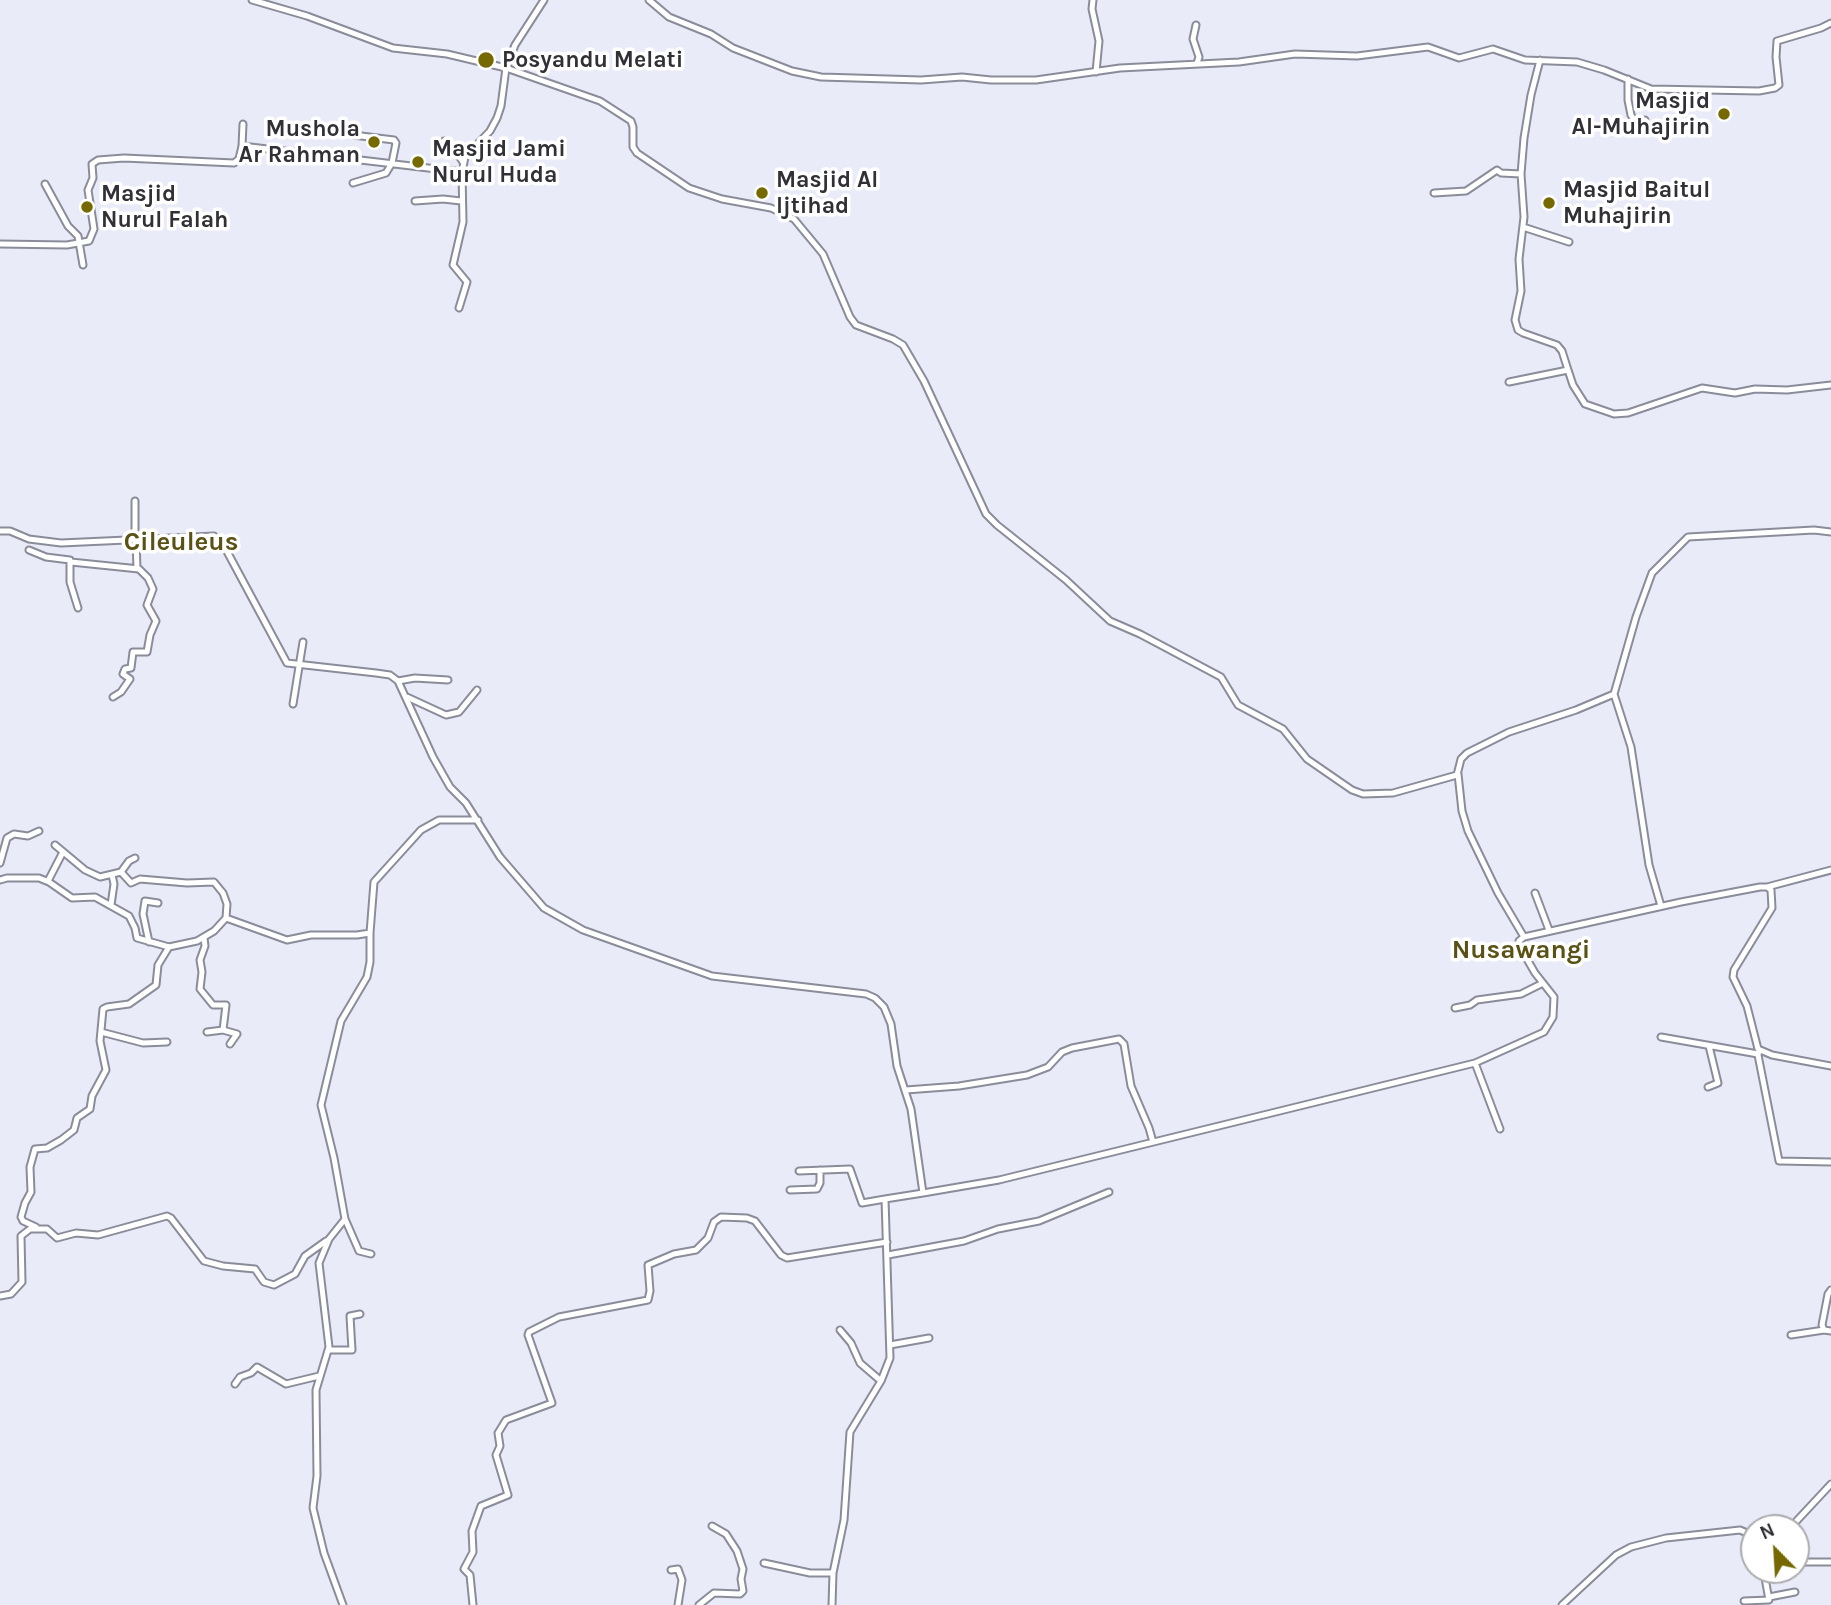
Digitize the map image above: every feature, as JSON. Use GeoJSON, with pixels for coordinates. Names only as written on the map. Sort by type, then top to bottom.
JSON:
{"type":"FeatureCollection","features":[{"type":"Feature","properties":{"kind":"street"},"geometry":{"type":"LineString","coordinates":[[252,0],[346,29],[393,48],[435,52],[506,68],[600,101],[628,118],[634,127],[632,145],[637,153],[689,188],[722,199],[771,208],[794,219],[823,254],[856,325],[902,345],[929,394],[986,513],[1110,621],[1217,674],[1238,705],[1283,729],[1307,759],[1356,792],[1393,793],[1458,774]]}},
{"type":"Feature","properties":{"kind":"street"},"geometry":{"type":"LineString","coordinates":[[459,308],[467,282],[453,265],[463,222],[463,162],[490,131],[497,118],[506,68],[515,45],[544,0]]}},
{"type":"Feature","properties":{"kind":"street"},"geometry":{"type":"LineString","coordinates":[[649,0],[669,17],[711,34],[733,48],[804,74],[899,79],[962,77],[1036,80],[1120,68],[1239,62],[1295,54],[1357,56],[1428,47],[1453,57],[1466,57],[1493,49],[1517,58],[1577,62],[1651,89],[1725,92],[1774,88],[1779,83],[1777,41],[1831,23]]}},
{"type":"Feature","properties":{"kind":"street"},"geometry":{"type":"LineString","coordinates":[[1093,0],[1092,9],[1099,41],[1096,72]]}},
{"type":"Feature","properties":{"kind":"street"},"geometry":{"type":"LineString","coordinates":[[1196,25],[1193,39],[1199,57],[1198,63]]}},
{"type":"Feature","properties":{"kind":"street"},"geometry":{"type":"LineString","coordinates":[[1540,60],[1531,95],[1521,174],[1521,291],[1515,320],[1518,330],[1557,345],[1562,351],[1573,385],[1585,404],[1614,414],[1628,413],[1702,388],[1735,394],[1755,389],[1787,390],[1831,385]]}},
{"type":"Feature","properties":{"kind":"street"},"geometry":{"type":"LineString","coordinates":[[1628,79],[1631,115],[1634,120],[1645,120]]}},
{"type":"Feature","properties":{"kind":"street"},"geometry":{"type":"LineString","coordinates":[[0,244],[89,241],[94,233],[88,190],[93,178],[94,161],[124,158],[234,163],[239,159],[242,146],[243,124]]}},
{"type":"Feature","properties":{"kind":"street"},"geometry":{"type":"LineString","coordinates":[[353,135],[395,140],[392,163],[383,175],[353,183]]}},
{"type":"Feature","properties":{"kind":"street"},"geometry":{"type":"LineString","coordinates":[[444,141],[452,146],[463,162]]}},
{"type":"Feature","properties":{"kind":"street"},"geometry":{"type":"LineString","coordinates":[[242,146],[462,172]]}},
{"type":"Feature","properties":{"kind":"street"},"geometry":{"type":"LineString","coordinates":[[1434,193],[1466,191],[1497,170],[1501,173],[1521,174]]}},
{"type":"Feature","properties":{"kind":"street"},"geometry":{"type":"LineString","coordinates":[[45,184],[68,226],[77,233],[83,265]]}},
{"type":"Feature","properties":{"kind":"street"},"geometry":{"type":"LineString","coordinates":[[415,201],[461,201]]}},
{"type":"Feature","properties":{"kind":"street"},"geometry":{"type":"LineString","coordinates":[[1523,227],[1569,242]]}},
{"type":"Feature","properties":{"kind":"street"},"geometry":{"type":"LineString","coordinates":[[1509,382],[1568,370]]}},
{"type":"Feature","properties":{"kind":"street"},"geometry":{"type":"LineString","coordinates":[[135,501],[137,569]]}},
{"type":"Feature","properties":{"kind":"street"},"geometry":{"type":"LineString","coordinates":[[5,523],[4,531],[29,539],[61,543],[214,536],[220,540],[286,663],[390,675],[398,681],[442,775],[478,820],[500,858],[544,908],[583,930],[712,976],[866,994],[875,998],[884,1007],[891,1024],[897,1066],[906,1090],[923,1193]]}},
{"type":"Feature","properties":{"kind":"street"},"geometry":{"type":"LineString","coordinates":[[1661,906],[1649,864],[1630,745],[1614,694],[1652,573],[1683,540],[1690,537],[1814,530],[1831,532]]}},
{"type":"Feature","properties":{"kind":"street"},"geometry":{"type":"LineString","coordinates":[[29,550],[46,556],[66,558],[71,562],[137,569],[143,572],[151,584],[153,594],[147,605],[155,616],[156,626],[150,635],[147,653],[134,652],[131,668],[125,669],[123,674],[130,679],[121,692],[113,697]]}},
{"type":"Feature","properties":{"kind":"street"},"geometry":{"type":"LineString","coordinates":[[71,562],[70,582],[78,608]]}},
{"type":"Feature","properties":{"kind":"street"},"geometry":{"type":"LineString","coordinates":[[293,704],[303,642]]}},
{"type":"Feature","properties":{"kind":"street"},"geometry":{"type":"LineString","coordinates":[[398,681],[415,678],[448,680]]}},
{"type":"Feature","properties":{"kind":"street"},"geometry":{"type":"LineString","coordinates":[[407,697],[446,715],[458,712],[477,690]]}},
{"type":"Feature","properties":{"kind":"street"},"geometry":{"type":"LineString","coordinates":[[1524,937],[1497,892],[1468,831],[1462,811],[1458,774],[1461,759],[1467,753],[1509,732],[1576,710],[1614,694]]}},
{"type":"Feature","properties":{"kind":"street"},"geometry":{"type":"LineString","coordinates":[[371,1254],[359,1251],[345,1219],[321,1105],[341,1021],[367,977],[374,882],[410,841],[434,821],[478,820]]}},
{"type":"Feature","properties":{"kind":"street"},"geometry":{"type":"LineString","coordinates":[[0,863],[7,838],[14,834],[28,836],[39,831]]}},
{"type":"Feature","properties":{"kind":"street"},"geometry":{"type":"LineString","coordinates":[[55,845],[90,873],[103,877],[121,872],[129,861],[135,858]]}},
{"type":"Feature","properties":{"kind":"street"},"geometry":{"type":"LineString","coordinates":[[48,881],[63,852]]}},
{"type":"Feature","properties":{"kind":"street"},"geometry":{"type":"LineString","coordinates":[[799,1171],[850,1169],[862,1203],[999,1180],[1475,1063],[1544,1031],[1553,1017],[1554,997],[1520,947],[1518,941],[1524,937],[1661,906],[1767,887],[1831,870]]}},
{"type":"Feature","properties":{"kind":"street"},"geometry":{"type":"LineString","coordinates":[[0,880],[40,878],[72,898],[95,897],[133,921],[136,937],[170,947],[204,938],[214,932],[226,918],[227,904],[217,884],[140,878],[131,883],[121,872]]}},
{"type":"Feature","properties":{"kind":"street"},"geometry":{"type":"LineString","coordinates":[[111,905],[114,884],[112,875]]}},
{"type":"Feature","properties":{"kind":"street"},"geometry":{"type":"LineString","coordinates":[[1767,887],[1771,890],[1772,908],[1734,970],[1733,977],[1747,1006],[1759,1052],[1779,1161],[1831,1162]]}},
{"type":"Feature","properties":{"kind":"street"},"geometry":{"type":"LineString","coordinates":[[1535,893],[1549,930]]}},
{"type":"Feature","properties":{"kind":"street"},"geometry":{"type":"LineString","coordinates":[[149,942],[143,914],[145,901],[158,903]]}},
{"type":"Feature","properties":{"kind":"street"},"geometry":{"type":"LineString","coordinates":[[226,918],[287,940],[311,935],[370,933]]}},
{"type":"Feature","properties":{"kind":"street"},"geometry":{"type":"LineString","coordinates":[[204,938],[205,945],[200,960],[200,989],[214,1006],[226,1005],[223,1030]]}},
{"type":"Feature","properties":{"kind":"street"},"geometry":{"type":"LineString","coordinates":[[39,1228],[22,1219],[25,1203],[31,1192],[30,1167],[35,1149],[61,1140],[74,1129],[77,1118],[90,1109],[93,1095],[106,1070],[101,1032],[104,1008],[128,1005],[156,985],[158,965],[170,947]]}},
{"type":"Feature","properties":{"kind":"street"},"geometry":{"type":"LineString","coordinates":[[1455,1008],[1470,1005],[1477,1000],[1518,995],[1543,983]]}},
{"type":"Feature","properties":{"kind":"street"},"geometry":{"type":"LineString","coordinates":[[207,1032],[223,1030],[237,1033],[230,1044]]}},
{"type":"Feature","properties":{"kind":"street"},"geometry":{"type":"LineString","coordinates":[[101,1032],[143,1043],[167,1042]]}},
{"type":"Feature","properties":{"kind":"street"},"geometry":{"type":"LineString","coordinates":[[1661,1037],[1831,1066]]}},
{"type":"Feature","properties":{"kind":"street"},"geometry":{"type":"LineString","coordinates":[[906,1090],[959,1086],[1027,1074],[1048,1067],[1062,1052],[1119,1039],[1124,1044],[1131,1086],[1153,1142]]}},
{"type":"Feature","properties":{"kind":"street"},"geometry":{"type":"LineString","coordinates":[[1708,1087],[1718,1083],[1709,1046]]}},
{"type":"Feature","properties":{"kind":"street"},"geometry":{"type":"LineString","coordinates":[[1475,1063],[1500,1129]]}},
{"type":"Feature","properties":{"kind":"street"},"geometry":{"type":"LineString","coordinates":[[790,1190],[817,1189],[820,1170]]}},
{"type":"Feature","properties":{"kind":"street"},"geometry":{"type":"LineString","coordinates":[[888,1255],[964,1241],[998,1229],[1038,1221],[1108,1192]]}},
{"type":"Feature","properties":{"kind":"street"},"geometry":{"type":"LineString","coordinates":[[832,1605],[833,1573],[844,1520],[850,1433],[881,1381],[890,1358],[886,1199]]}},
{"type":"Feature","properties":{"kind":"street"},"geometry":{"type":"LineString","coordinates":[[0,1296],[11,1294],[22,1282],[21,1236],[27,1230],[47,1229],[57,1238],[76,1233],[95,1235],[169,1217],[204,1261],[255,1269],[264,1282],[274,1285],[295,1274],[305,1256],[329,1239],[345,1219]]}},
{"type":"Feature","properties":{"kind":"street"},"geometry":{"type":"LineString","coordinates":[[473,1605],[471,1577],[464,1569],[473,1552],[472,1531],[481,1506],[508,1495],[496,1455],[500,1446],[498,1433],[506,1420],[552,1403],[529,1332],[556,1318],[648,1300],[648,1265],[698,1248],[708,1238],[714,1222],[721,1217],[755,1221],[786,1258],[887,1242]]}},
{"type":"Feature","properties":{"kind":"street"},"geometry":{"type":"LineString","coordinates":[[329,1239],[319,1263],[325,1298],[328,1350],[316,1390],[317,1462],[313,1508],[324,1553],[343,1605]]}},
{"type":"Feature","properties":{"kind":"street"},"geometry":{"type":"LineString","coordinates":[[1824,1330],[1822,1325],[1831,1290]]}},
{"type":"Feature","properties":{"kind":"street"},"geometry":{"type":"LineString","coordinates":[[328,1350],[352,1350],[350,1316],[360,1314]]}},
{"type":"Feature","properties":{"kind":"street"},"geometry":{"type":"LineString","coordinates":[[840,1330],[851,1343],[860,1363],[881,1381]]}},
{"type":"Feature","properties":{"kind":"street"},"geometry":{"type":"LineString","coordinates":[[1791,1335],[1831,1331]]}},
{"type":"Feature","properties":{"kind":"street"},"geometry":{"type":"LineString","coordinates":[[891,1345],[929,1338]]}},
{"type":"Feature","properties":{"kind":"street"},"geometry":{"type":"LineString","coordinates":[[235,1384],[240,1377],[251,1373],[257,1367],[286,1384],[320,1376]]}},
{"type":"Feature","properties":{"kind":"street"},"geometry":{"type":"LineString","coordinates":[[1803,1514],[1831,1484]]}},
{"type":"Feature","properties":{"kind":"street"},"geometry":{"type":"LineString","coordinates":[[699,1605],[714,1593],[740,1594],[743,1591],[743,1569],[737,1551],[726,1534],[712,1526]]}},
{"type":"Feature","properties":{"kind":"street"},"geometry":{"type":"LineString","coordinates":[[1562,1605],[1616,1555],[1631,1547],[1667,1538],[1740,1530]]}},
{"type":"Feature","properties":{"kind":"street"},"geometry":{"type":"LineString","coordinates":[[1810,1562],[1831,1562]]}},
{"type":"Feature","properties":{"kind":"street"},"geometry":{"type":"LineString","coordinates":[[764,1563],[810,1573],[833,1573]]}},
{"type":"Feature","properties":{"kind":"street"},"geometry":{"type":"LineString","coordinates":[[671,1570],[678,1569],[682,1581],[678,1605]]}},
{"type":"Feature","properties":{"kind":"street"},"geometry":{"type":"LineString","coordinates":[[1744,1601],[1766,1602],[1769,1597],[1766,1584]]}},
{"type":"Feature","properties":{"kind":"street"},"geometry":{"type":"LineString","coordinates":[[1769,1597],[1795,1592]]}},
{"type":"Feature","properties":{"kind":"place","name":"Posyandu Melati"},"geometry":{"type":"Point","coordinates":[486,60]}},
{"type":"Feature","properties":{"kind":"place","name":"Masjid Al-Muhajirin"},"geometry":{"type":"Point","coordinates":[1724,114]}},
{"type":"Feature","properties":{"kind":"place","name":"Mushola Ar Rahman"},"geometry":{"type":"Point","coordinates":[374,142]}},
{"type":"Feature","properties":{"kind":"place","name":"Masjid Jami Nurul Huda"},"geometry":{"type":"Point","coordinates":[418,162]}},
{"type":"Feature","properties":{"kind":"place","name":"Masjid Al Ijtihad"},"geometry":{"type":"Point","coordinates":[762,193]}},
{"type":"Feature","properties":{"kind":"place","name":"Masjid Baitul Muhajirin"},"geometry":{"type":"Point","coordinates":[1549,203]}},
{"type":"Feature","properties":{"kind":"place","name":"Masjid Nurul Falah"},"geometry":{"type":"Point","coordinates":[87,207]}},
{"type":"Feature","properties":{"kind":"district","name":"Cileuleus"},"geometry":{"type":"Point","coordinates":[181,543]}},
{"type":"Feature","properties":{"kind":"district","name":"Nusawangi"},"geometry":{"type":"Point","coordinates":[1521,951]}}]}
